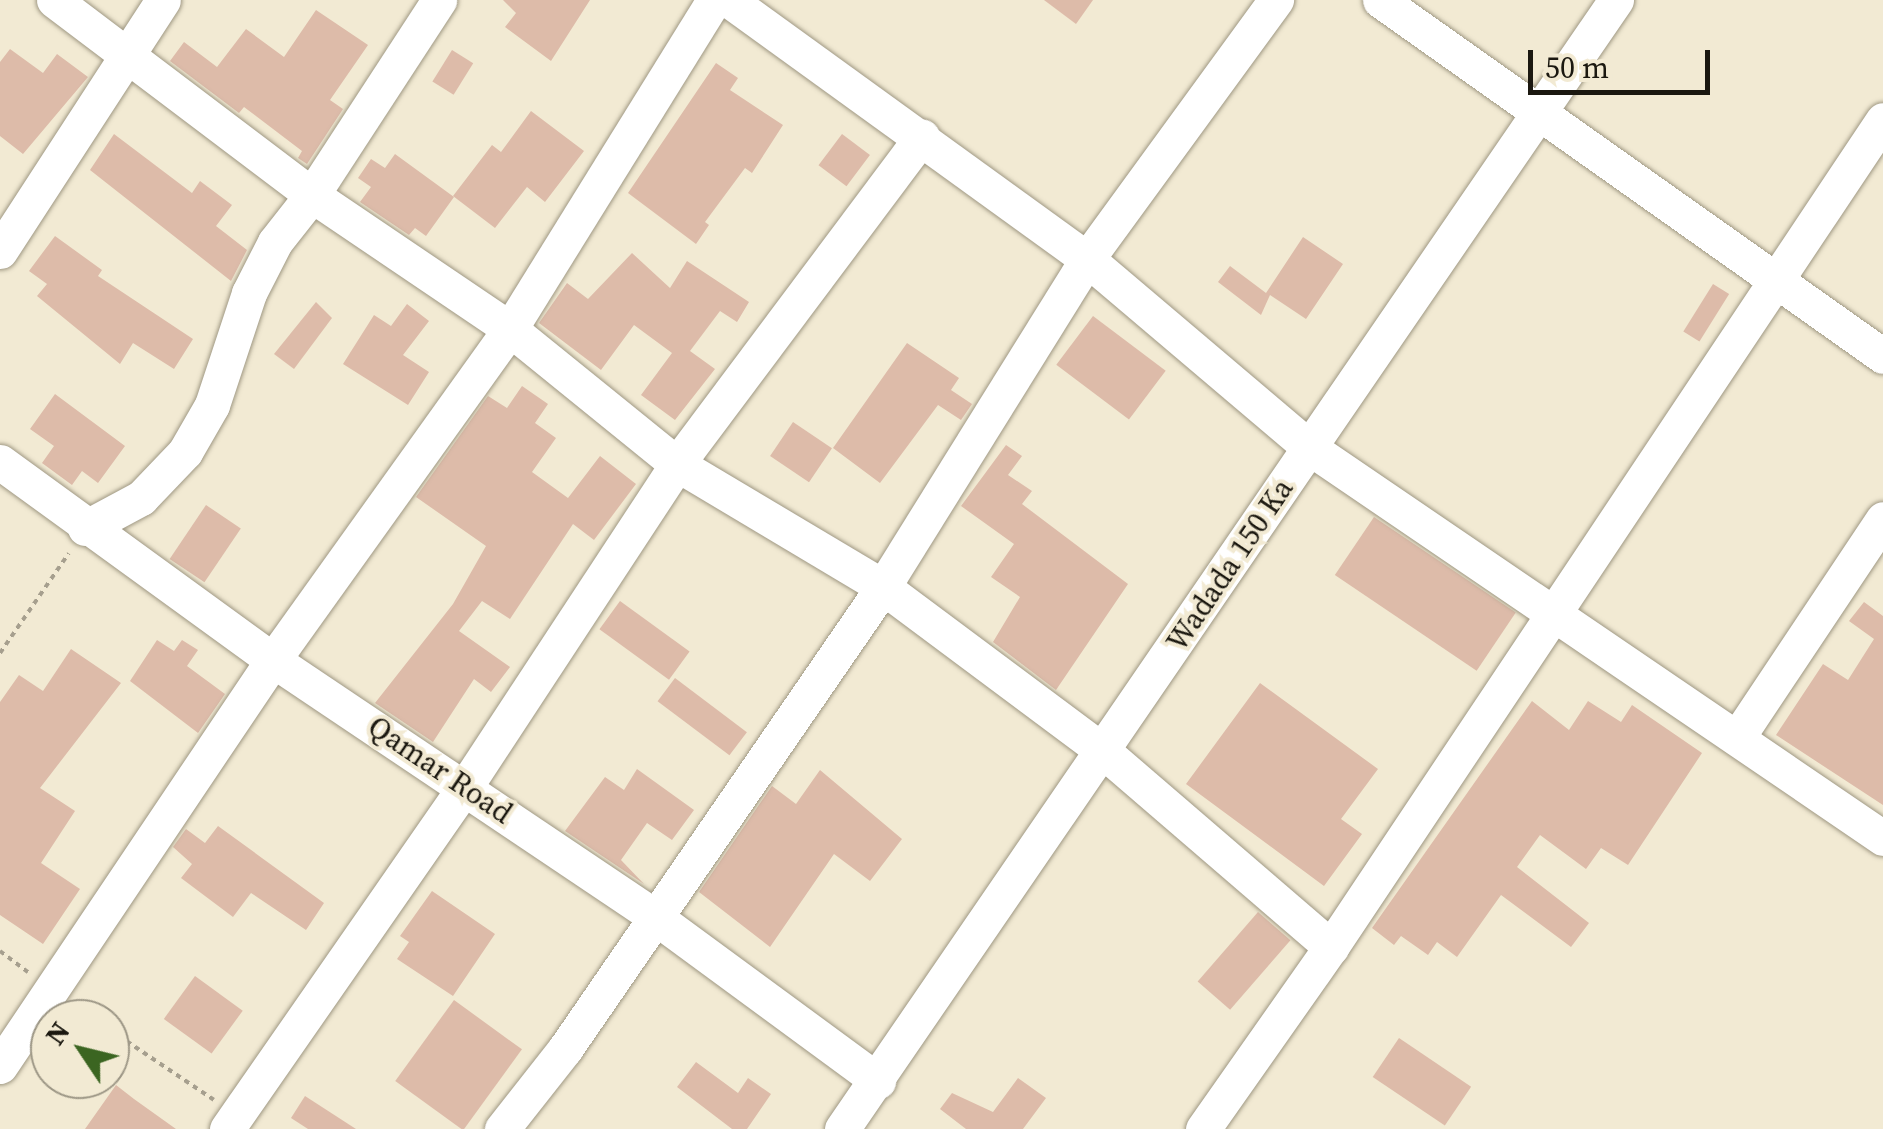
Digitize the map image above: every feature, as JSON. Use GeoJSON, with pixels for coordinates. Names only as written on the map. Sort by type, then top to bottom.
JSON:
{"type":"FeatureCollection","features":[{"type":"Feature","properties":{"kind":"street"},"geometry":{"type":"LineString","coordinates":[[54,0],[312,196],[510,329],[677,464],[883,587],[1103,751],[1331,948]]}},
{"type":"Feature","properties":{"kind":"street"},"geometry":{"type":"LineString","coordinates":[[0,251],[163,0]]}},
{"type":"Feature","properties":{"kind":"street"},"geometry":{"type":"LineString","coordinates":[[85,528],[142,498],[186,452],[212,405],[248,294],[274,242],[312,196],[438,0]]}},
{"type":"Feature","properties":{"kind":"street"},"geometry":{"type":"LineString","coordinates":[[0,1066],[273,660],[510,329],[719,0],[922,136],[1086,259],[1310,448],[1555,609],[1883,838]]}},
{"type":"Feature","properties":{"kind":"street"},"geometry":{"type":"LineString","coordinates":[[502,1129],[655,917],[883,587],[1086,259],[1276,0]]}},
{"type":"Feature","properties":{"kind":"street"},"geometry":{"type":"LineString","coordinates":[[1380,0],[1883,356]]}},
{"type":"Feature","properties":{"kind":"street","name":"Wadada 150 Ka"},"geometry":{"type":"LineString","coordinates":[[842,1129],[1616,0]]}},
{"type":"Feature","properties":{"kind":"street"},"geometry":{"type":"LineString","coordinates":[[1203,1129],[1331,948],[1772,280],[1883,120]]}},
{"type":"Feature","properties":{"kind":"street"},"geometry":{"type":"LineString","coordinates":[[231,1122],[465,786],[677,464],[922,136]]}},
{"type":"Feature","properties":{"kind":"street","name":"Qamar Road"},"geometry":{"type":"LineString","coordinates":[[0,462],[85,528],[273,660],[655,917],[878,1081]]}},
{"type":"Feature","properties":{"kind":"street"},"geometry":{"type":"LineString","coordinates":[[1737,738],[1883,519]]}},
{"type":"Feature","properties":{"kind":"path"},"geometry":{"type":"LineString","coordinates":[[0,652],[85,528]]}},
{"type":"Feature","properties":{"kind":"path"},"geometry":{"type":"LineString","coordinates":[[130,1045],[231,1122]]}},
{"type":"Feature","properties":{"kind":"building"},"geometry":{"type":"Polygon","coordinates":[[[503,0],[590,0],[551,61],[505,27],[516,13],[503,0]]]}},
{"type":"Feature","properties":{"kind":"building"},"geometry":{"type":"Polygon","coordinates":[[[1044,0],[1093,0],[1076,24],[1044,0]]]}},
{"type":"Feature","properties":{"kind":"building"},"geometry":{"type":"Polygon","coordinates":[[[316,10],[368,45],[330,100],[343,109],[307,164],[298,158],[302,151],[244,107],[239,113],[170,61],[184,42],[217,67],[246,29],[284,57],[316,10]]]}},
{"type":"Feature","properties":{"kind":"building"},"geometry":{"type":"Polygon","coordinates":[[[10,49],[43,73],[57,54],[88,77],[23,154],[0,136],[0,62],[10,49]]]}},
{"type":"Feature","properties":{"kind":"building"},"geometry":{"type":"Polygon","coordinates":[[[452,50],[473,63],[454,95],[432,81],[452,50]]]}},
{"type":"Feature","properties":{"kind":"building"},"geometry":{"type":"Polygon","coordinates":[[[716,63],[738,78],[730,90],[783,125],[752,173],[745,168],[705,222],[709,225],[696,244],[628,193],[716,63]]]}},
{"type":"Feature","properties":{"kind":"building"},"geometry":{"type":"Polygon","coordinates":[[[531,111],[584,151],[545,202],[527,187],[495,228],[453,196],[492,145],[501,152],[531,111]]]}},
{"type":"Feature","properties":{"kind":"building"},"geometry":{"type":"Polygon","coordinates":[[[114,134],[192,193],[200,181],[232,205],[216,226],[247,250],[231,281],[90,170],[114,134]]]}},
{"type":"Feature","properties":{"kind":"building"},"geometry":{"type":"Polygon","coordinates":[[[842,134],[870,155],[846,186],[819,165],[842,134]]]}},
{"type":"Feature","properties":{"kind":"building"},"geometry":{"type":"Polygon","coordinates":[[[395,154],[454,197],[426,236],[415,228],[409,235],[360,202],[371,187],[358,178],[371,159],[385,168],[395,154]]]}},
{"type":"Feature","properties":{"kind":"building"},"geometry":{"type":"Polygon","coordinates":[[[55,236],[102,270],[98,276],[193,339],[174,369],[133,343],[120,364],[37,296],[47,284],[29,271],[55,236]]]}},
{"type":"Feature","properties":{"kind":"building"},"geometry":{"type":"Polygon","coordinates":[[[1303,237],[1343,264],[1306,319],[1270,295],[1261,315],[1218,282],[1230,266],[1266,293],[1303,237]]]}},
{"type":"Feature","properties":{"kind":"building"},"geometry":{"type":"Polygon","coordinates":[[[632,253],[670,288],[687,261],[749,302],[737,322],[720,311],[690,351],[715,369],[675,420],[641,395],[672,353],[634,325],[601,370],[539,323],[567,283],[588,299],[632,253]]]}},
{"type":"Feature","properties":{"kind":"building"},"geometry":{"type":"Polygon","coordinates":[[[1713,284],[1729,294],[1699,342],[1683,331],[1713,284]]]}},
{"type":"Feature","properties":{"kind":"building"},"geometry":{"type":"Polygon","coordinates":[[[316,302],[332,318],[294,369],[274,354],[316,302]]]}},
{"type":"Feature","properties":{"kind":"building"},"geometry":{"type":"Polygon","coordinates":[[[407,304],[429,321],[403,355],[429,372],[408,405],[343,364],[374,315],[391,326],[407,304]]]}},
{"type":"Feature","properties":{"kind":"building"},"geometry":{"type":"Polygon","coordinates":[[[1093,316],[1166,371],[1129,419],[1056,365],[1093,316]]]}},
{"type":"Feature","properties":{"kind":"building"},"geometry":{"type":"Polygon","coordinates":[[[907,343],[959,378],[951,390],[972,404],[961,420],[938,405],[880,483],[833,448],[907,343]]]}},
{"type":"Feature","properties":{"kind":"building"},"geometry":{"type":"Polygon","coordinates":[[[522,386],[548,404],[535,423],[556,438],[532,472],[568,498],[600,456],[636,484],[594,540],[573,524],[510,619],[482,601],[459,631],[510,667],[491,692],[474,679],[433,742],[375,703],[453,604],[486,546],[416,497],[488,396],[507,408],[522,386]]]}},
{"type":"Feature","properties":{"kind":"building"},"geometry":{"type":"Polygon","coordinates":[[[55,394],[125,446],[98,483],[82,471],[72,485],[42,463],[54,446],[30,429],[55,394]]]}},
{"type":"Feature","properties":{"kind":"building"},"geometry":{"type":"Polygon","coordinates":[[[793,422],[832,448],[809,482],[770,456],[793,422]]]}},
{"type":"Feature","properties":{"kind":"building"},"geometry":{"type":"Polygon","coordinates":[[[1006,445],[1022,456],[1008,475],[1032,491],[1022,504],[1128,584],[1056,690],[993,642],[1020,597],[991,577],[1014,544],[961,506],[1006,445]]]}},
{"type":"Feature","properties":{"kind":"building"},"geometry":{"type":"Polygon","coordinates":[[[206,505],[241,528],[204,582],[170,559],[206,505]]]}},
{"type":"Feature","properties":{"kind":"building"},"geometry":{"type":"Polygon","coordinates":[[[1374,517],[1516,613],[1477,671],[1335,575],[1374,517]]]}},
{"type":"Feature","properties":{"kind":"building"},"geometry":{"type":"Polygon","coordinates":[[[620,601],[690,652],[669,680],[599,629],[620,601]]]}},
{"type":"Feature","properties":{"kind":"building"},"geometry":{"type":"Polygon","coordinates":[[[1864,602],[1883,616],[1883,805],[1776,735],[1823,664],[1848,680],[1874,639],[1849,621],[1864,602]]]}},
{"type":"Feature","properties":{"kind":"building"},"geometry":{"type":"Polygon","coordinates":[[[157,640],[174,651],[182,640],[198,650],[187,666],[225,694],[198,733],[130,681],[157,640]]]}},
{"type":"Feature","properties":{"kind":"building"},"geometry":{"type":"Polygon","coordinates":[[[71,649],[121,683],[40,788],[75,811],[41,863],[80,889],[43,944],[0,915],[0,702],[19,675],[43,691],[71,649]]]}},
{"type":"Feature","properties":{"kind":"building"},"geometry":{"type":"Polygon","coordinates":[[[675,678],[747,732],[729,755],[658,701],[675,678]]]}},
{"type":"Feature","properties":{"kind":"building"},"geometry":{"type":"Polygon","coordinates":[[[1260,683],[1378,769],[1341,819],[1362,834],[1324,886],[1186,784],[1260,683]]]}},
{"type":"Feature","properties":{"kind":"building"},"geometry":{"type":"Polygon","coordinates":[[[1532,701],[1569,730],[1588,701],[1621,722],[1632,705],[1702,753],[1628,865],[1601,848],[1586,869],[1540,835],[1517,867],[1589,923],[1571,947],[1501,895],[1457,957],[1437,942],[1428,955],[1401,936],[1394,945],[1372,928],[1532,701]]]}},
{"type":"Feature","properties":{"kind":"building"},"geometry":{"type":"Polygon","coordinates":[[[637,769],[694,810],[672,840],[647,823],[621,860],[644,884],[565,831],[605,777],[624,790],[637,769]]]}},
{"type":"Feature","properties":{"kind":"building"},"geometry":{"type":"Polygon","coordinates":[[[820,770],[902,839],[870,881],[834,854],[770,947],[699,892],[772,786],[796,804],[820,770]]]}},
{"type":"Feature","properties":{"kind":"building"},"geometry":{"type":"Polygon","coordinates":[[[218,826],[324,903],[306,930],[251,893],[233,917],[181,878],[192,864],[173,847],[186,829],[205,843],[218,826]]]}},
{"type":"Feature","properties":{"kind":"building"},"geometry":{"type":"Polygon","coordinates":[[[432,891],[495,934],[453,996],[397,959],[409,942],[400,936],[432,891]]]}},
{"type":"Feature","properties":{"kind":"building"},"geometry":{"type":"Polygon","coordinates":[[[1258,912],[1290,940],[1230,1010],[1198,981],[1258,912]]]}},
{"type":"Feature","properties":{"kind":"building"},"geometry":{"type":"Polygon","coordinates":[[[195,976],[243,1011],[212,1054],[164,1019],[195,976]]]}},
{"type":"Feature","properties":{"kind":"building"},"geometry":{"type":"Polygon","coordinates":[[[454,1000],[522,1049],[464,1129],[395,1081],[454,1000]]]}},
{"type":"Feature","properties":{"kind":"building"},"geometry":{"type":"Polygon","coordinates":[[[1399,1038],[1471,1087],[1445,1126],[1373,1077],[1399,1038]]]}},
{"type":"Feature","properties":{"kind":"building"},"geometry":{"type":"Polygon","coordinates":[[[696,1062],[738,1093],[748,1078],[771,1094],[747,1129],[732,1129],[677,1087],[696,1062]]]}},
{"type":"Feature","properties":{"kind":"building"},"geometry":{"type":"Polygon","coordinates":[[[1018,1078],[1046,1098],[1023,1129],[966,1129],[940,1109],[952,1093],[993,1112],[1018,1078]]]}},
{"type":"Feature","properties":{"kind":"building"},"geometry":{"type":"Polygon","coordinates":[[[130,1096],[176,1129],[85,1129],[106,1099],[130,1099],[130,1096]]]}},
{"type":"Feature","properties":{"kind":"building"},"geometry":{"type":"Polygon","coordinates":[[[305,1096],[356,1129],[308,1129],[291,1118],[305,1096]]]}}]}
